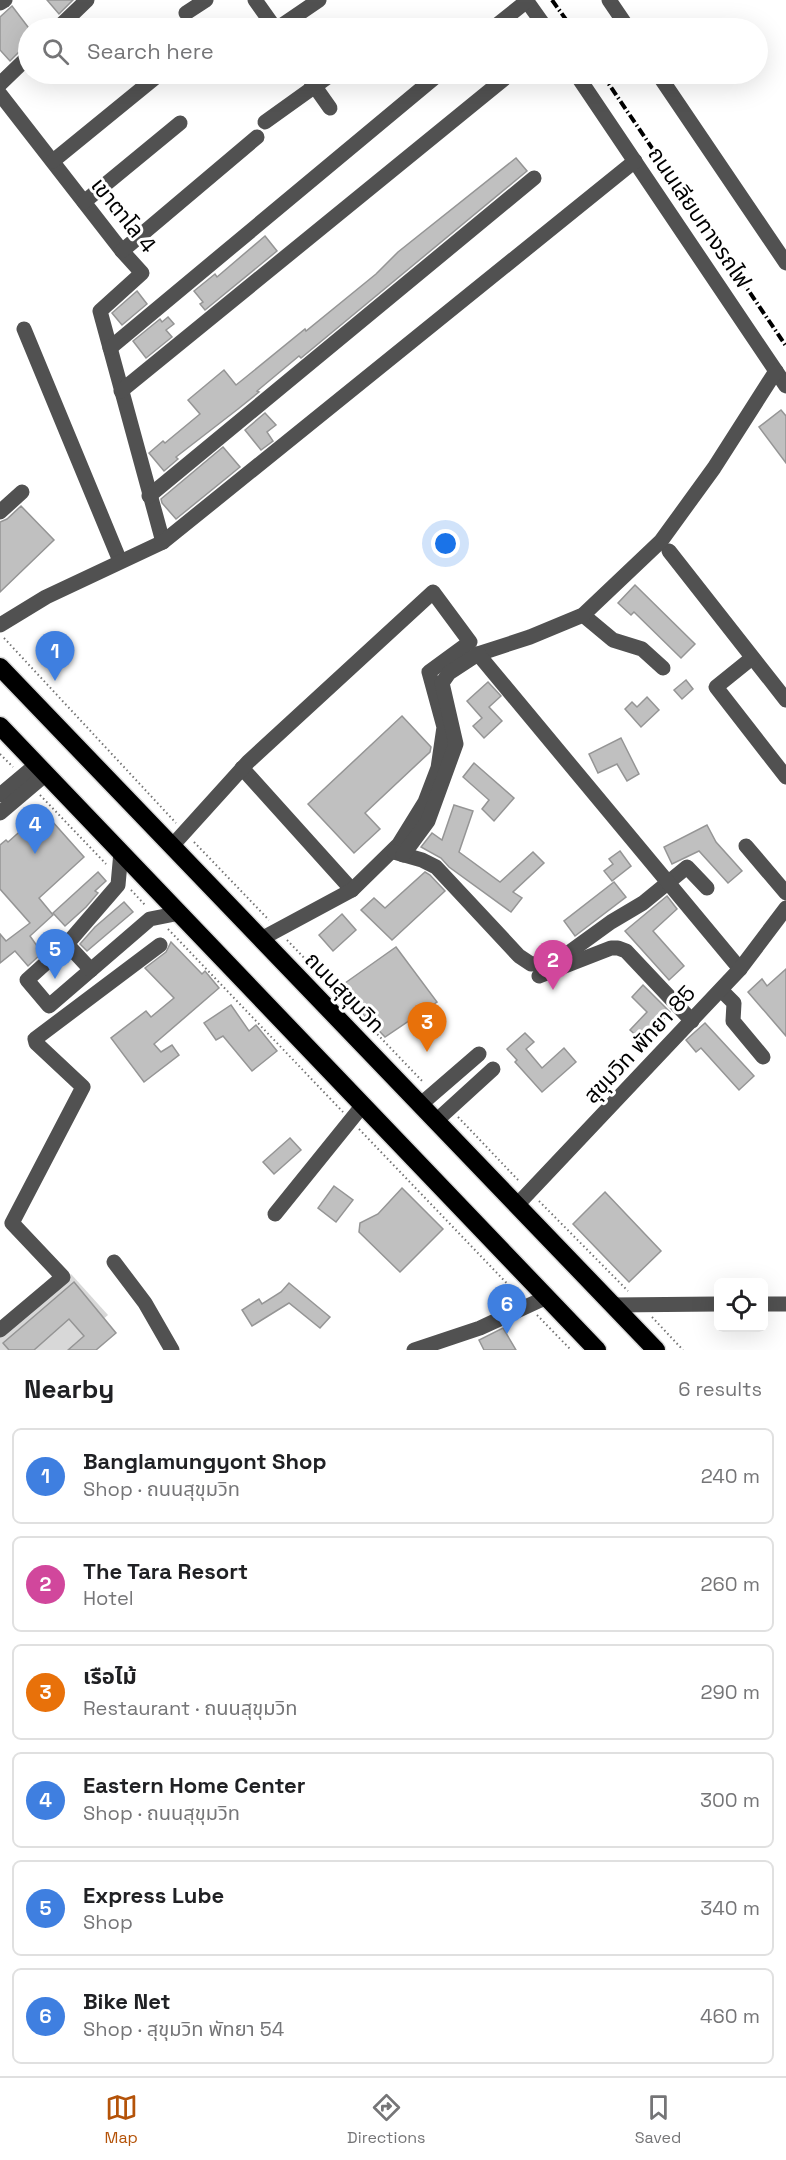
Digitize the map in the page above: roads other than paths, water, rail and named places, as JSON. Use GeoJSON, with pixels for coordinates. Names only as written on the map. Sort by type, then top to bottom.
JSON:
{"type":"FeatureCollection","features":[{"type":"Feature","properties":{"kind":"highway","name":"ถนนสุขุมวิท"},"geometry":{"type":"LineString","coordinates":[[0,667],[261,939],[427,1099],[524,1199],[613,1305],[656,1350]]}},
{"type":"Feature","properties":{"kind":"highway"},"geometry":{"type":"LineString","coordinates":[[0,726],[547,1297],[592,1348]]}},
{"type":"Feature","properties":{"kind":"street"},"geometry":{"type":"LineString","coordinates":[[0,3],[5,0]]}},
{"type":"Feature","properties":{"kind":"street"},"geometry":{"type":"LineString","coordinates":[[68,18],[87,0]]}},
{"type":"Feature","properties":{"kind":"street"},"geometry":{"type":"LineString","coordinates":[[186,14],[206,0]]}},
{"type":"Feature","properties":{"kind":"street"},"geometry":{"type":"LineString","coordinates":[[255,0],[268,18]]}},
{"type":"Feature","properties":{"kind":"street"},"geometry":{"type":"LineString","coordinates":[[291,18],[319,0]]}},
{"type":"Feature","properties":{"kind":"street"},"geometry":{"type":"LineString","coordinates":[[505,18],[527,0],[539,18]]}},
{"type":"Feature","properties":{"kind":"street"},"geometry":{"type":"LineString","coordinates":[[609,0],[621,18]]}},
{"type":"Feature","properties":{"kind":"street"},"geometry":{"type":"LineString","coordinates":[[0,84],[18,67]]}},
{"type":"Feature","properties":{"kind":"street"},"geometry":{"type":"LineString","coordinates":[[53,161],[147,84]]}},
{"type":"Feature","properties":{"kind":"street"},"geometry":{"type":"LineString","coordinates":[[265,122],[306,84]]}},
{"type":"Feature","properties":{"kind":"street"},"geometry":{"type":"LineString","coordinates":[[313,84],[330,108]]}},
{"type":"Feature","properties":{"kind":"street"},"geometry":{"type":"LineString","coordinates":[[110,348],[427,84]]}},
{"type":"Feature","properties":{"kind":"street"},"geometry":{"type":"LineString","coordinates":[[121,391],[498,84]]}},
{"type":"Feature","properties":{"kind":"street","name":"ถนนเลียบทางรถไฟ"},"geometry":{"type":"LineString","coordinates":[[583,84],[786,386]]}},
{"type":"Feature","properties":{"kind":"street","name":"ถนนเลียบทางรถไฟ"},"geometry":{"type":"LineString","coordinates":[[665,84],[786,263]]}},
{"type":"Feature","properties":{"kind":"street","name":"เขาตาโล 4"},"geometry":{"type":"LineString","coordinates":[[0,94],[142,273],[100,311],[163,542]]}},
{"type":"Feature","properties":{"kind":"street"},"geometry":{"type":"LineString","coordinates":[[84,202],[180,123]]}},
{"type":"Feature","properties":{"kind":"street"},"geometry":{"type":"LineString","coordinates":[[123,251],[257,137]]}},
{"type":"Feature","properties":{"kind":"street"},"geometry":{"type":"LineString","coordinates":[[0,625],[46,597],[163,542],[635,161]]}},
{"type":"Feature","properties":{"kind":"street"},"geometry":{"type":"LineString","coordinates":[[150,496],[534,178]]}},
{"type":"Feature","properties":{"kind":"street"},"geometry":{"type":"LineString","coordinates":[[24,330],[120,561]]}},
{"type":"Feature","properties":{"kind":"street"},"geometry":{"type":"LineString","coordinates":[[261,939],[352,891],[397,853],[428,821],[456,744],[442,682],[449,673],[478,654],[530,637],[583,615],[661,541],[714,468],[776,371]]}},
{"type":"Feature","properties":{"kind":"street"},"geometry":{"type":"LineString","coordinates":[[0,512],[22,492]]}},
{"type":"Feature","properties":{"kind":"street"},"geometry":{"type":"LineString","coordinates":[[669,551],[786,700]]}},
{"type":"Feature","properties":{"kind":"street"},"geometry":{"type":"LineString","coordinates":[[172,846],[242,768],[433,592],[470,642],[429,672],[444,727],[438,768],[425,802],[399,844],[397,853]]}},
{"type":"Feature","properties":{"kind":"street"},"geometry":{"type":"LineString","coordinates":[[583,615],[613,640],[642,649],[663,668]]}},
{"type":"Feature","properties":{"kind":"street"},"geometry":{"type":"LineString","coordinates":[[478,654],[740,969]]}},
{"type":"Feature","properties":{"kind":"street"},"geometry":{"type":"LineString","coordinates":[[752,658],[716,687],[786,777]]}},
{"type":"Feature","properties":{"kind":"street"},"geometry":{"type":"LineString","coordinates":[[242,768],[352,891]]}},
{"type":"Feature","properties":{"kind":"street"},"geometry":{"type":"LineString","coordinates":[[0,813],[41,769]]}},
{"type":"Feature","properties":{"kind":"street"},"geometry":{"type":"LineString","coordinates":[[0,795],[27,782]]}},
{"type":"Feature","properties":{"kind":"street"},"geometry":{"type":"LineString","coordinates":[[746,846],[786,893]]}},
{"type":"Feature","properties":{"kind":"street"},"geometry":{"type":"LineString","coordinates":[[121,852],[118,885],[67,944],[27,980],[49,1006],[150,919],[180,913]]}},
{"type":"Feature","properties":{"kind":"street"},"geometry":{"type":"LineString","coordinates":[[397,853],[423,860],[436,867],[519,956],[531,964],[560,959],[611,922],[643,903],[687,867],[707,888]]}},
{"type":"Feature","properties":{"kind":"street","name":"สุขุมวิท พัทยา 85"},"geometry":{"type":"LineString","coordinates":[[524,1199],[740,969],[786,908]]}},
{"type":"Feature","properties":{"kind":"street"},"geometry":{"type":"LineString","coordinates":[[67,944],[91,970]]}},
{"type":"Feature","properties":{"kind":"street"},"geometry":{"type":"LineString","coordinates":[[0,1330],[63,1276],[6,1224],[83,1087],[36,1043],[35,1039],[160,945]]}},
{"type":"Feature","properties":{"kind":"street"},"geometry":{"type":"LineString","coordinates":[[539,976],[611,948],[618,948],[626,951],[692,1022]]}},
{"type":"Feature","properties":{"kind":"street"},"geometry":{"type":"LineString","coordinates":[[721,990],[734,1003],[733,1021],[763,1057]]}},
{"type":"Feature","properties":{"kind":"street"},"geometry":{"type":"LineString","coordinates":[[427,1099],[479,1054]]}},
{"type":"Feature","properties":{"kind":"street"},"geometry":{"type":"LineString","coordinates":[[443,1115],[493,1069]]}},
{"type":"Feature","properties":{"kind":"street"},"geometry":{"type":"LineString","coordinates":[[275,1215],[363,1105]]}},
{"type":"Feature","properties":{"kind":"street"},"geometry":{"type":"LineString","coordinates":[[114,1262],[145,1303],[172,1350]]}},
{"type":"Feature","properties":{"kind":"street"},"geometry":{"type":"LineString","coordinates":[[414,1350],[480,1328],[547,1297]]}},
{"type":"Feature","properties":{"kind":"street"},"geometry":{"type":"LineString","coordinates":[[613,1305],[714,1304]]}},
{"type":"Feature","properties":{"kind":"street"},"geometry":{"type":"LineString","coordinates":[[768,1304],[786,1304]]}},
{"type":"Feature","properties":{"kind":"railway"},"geometry":{"type":"LineString","coordinates":[[552,0],[565,18]]}},
{"type":"Feature","properties":{"kind":"railway"},"geometry":{"type":"LineString","coordinates":[[609,84],[786,346]]}},
{"type":"Feature","properties":{"kind":"place","name":"Banglamungyont Shop"},"geometry":{"type":"Point","coordinates":[55,681]}},
{"type":"Feature","properties":{"kind":"place","name":"Eastern Home Center"},"geometry":{"type":"Point","coordinates":[35,854]}},
{"type":"Feature","properties":{"kind":"place","name":"Express Lube"},"geometry":{"type":"Point","coordinates":[55,979]}},
{"type":"Feature","properties":{"kind":"place","name":"The Tara Resort"},"geometry":{"type":"Point","coordinates":[553,990]}},
{"type":"Feature","properties":{"kind":"place","name":"เรือไม้"},"geometry":{"type":"Point","coordinates":[427,1052]}},
{"type":"Feature","properties":{"kind":"place","name":"Bike Net"},"geometry":{"type":"Point","coordinates":[507,1334]}}]}
